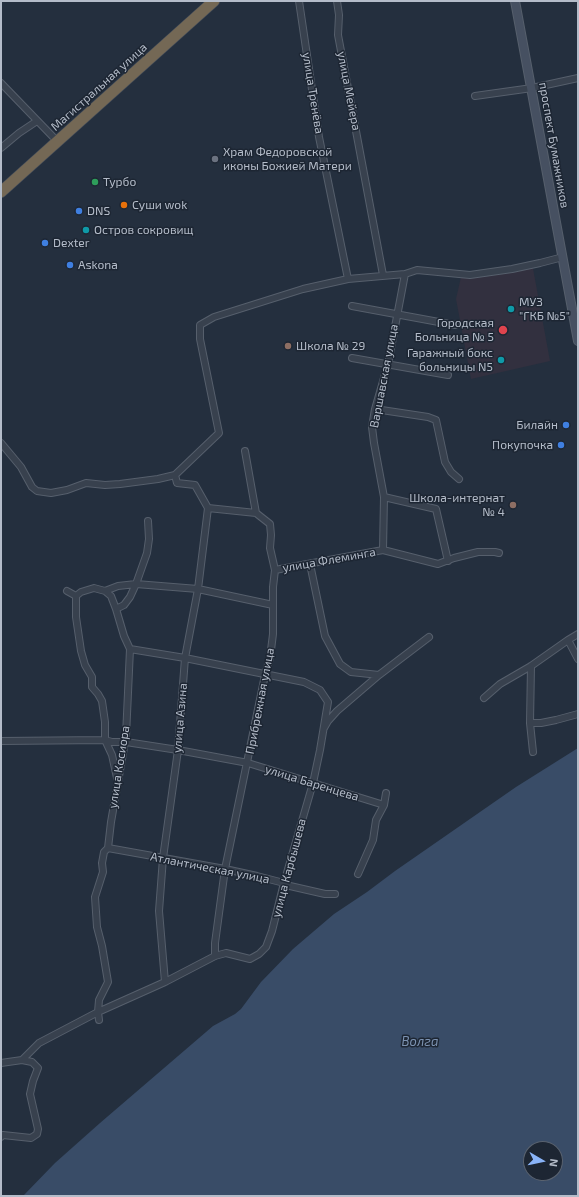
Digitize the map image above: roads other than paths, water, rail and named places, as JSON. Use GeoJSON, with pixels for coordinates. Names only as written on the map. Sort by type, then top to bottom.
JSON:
{"type":"FeatureCollection","features":[{"type":"Feature","properties":{"kind":"highway","name":"Магистральная улица"},"geometry":{"type":"LineString","coordinates":[[1,192],[214,1]]}},
{"type":"Feature","properties":{"kind":"street","name":"улица Тренёва"},"geometry":{"type":"LineString","coordinates":[[299,1],[320,137],[348,280]]}},
{"type":"Feature","properties":{"kind":"street","name":"улица Мейера"},"geometry":{"type":"LineString","coordinates":[[337,1],[340,16],[338,35],[383,275]]}},
{"type":"Feature","properties":{"kind":"street","name":"проспект Бумажников"},"geometry":{"type":"LineString","coordinates":[[515,1],[578,341]]}},
{"type":"Feature","properties":{"kind":"street"},"geometry":{"type":"LineString","coordinates":[[475,96],[532,88],[578,78]]}},
{"type":"Feature","properties":{"kind":"street"},"geometry":{"type":"LineString","coordinates":[[1,83],[57,141]]}},
{"type":"Feature","properties":{"kind":"street"},"geometry":{"type":"LineString","coordinates":[[1,148],[19,133],[37,121]]}},
{"type":"Feature","properties":{"kind":"street"},"geometry":{"type":"LineString","coordinates":[[1,443],[21,467],[32,488],[37,491],[51,493],[67,490],[86,482],[106,485],[120,484],[158,479],[175,475],[213,437],[219,434],[200,339],[200,325],[214,317],[303,289],[348,280],[383,275],[405,274],[417,270],[470,275],[519,268],[563,257]]}},
{"type":"Feature","properties":{"kind":"street","name":"Варшавская улица"},"geometry":{"type":"LineString","coordinates":[[383,550],[384,497],[372,428],[375,409],[388,364],[396,314],[405,274]]}},
{"type":"Feature","properties":{"kind":"street"},"geometry":{"type":"LineString","coordinates":[[352,306],[455,325]]}},
{"type":"Feature","properties":{"kind":"street"},"geometry":{"type":"LineString","coordinates":[[352,358],[448,375]]}},
{"type":"Feature","properties":{"kind":"street"},"geometry":{"type":"LineString","coordinates":[[375,409],[428,417],[436,420],[445,462],[451,472],[459,479]]}},
{"type":"Feature","properties":{"kind":"street"},"geometry":{"type":"LineString","coordinates":[[175,475],[177,483],[195,485],[208,508],[256,513],[245,451]]}},
{"type":"Feature","properties":{"kind":"street"},"geometry":{"type":"LineString","coordinates":[[384,497],[436,509],[448,561]]}},
{"type":"Feature","properties":{"kind":"street","name":"улица Азина"},"geometry":{"type":"LineString","coordinates":[[165,982],[159,911],[163,858],[178,750],[185,658],[198,589],[208,508]]}},
{"type":"Feature","properties":{"kind":"street","name":"Прибрежная улица"},"geometry":{"type":"LineString","coordinates":[[215,956],[215,943],[225,869],[265,675],[270,658],[273,634],[273,587],[275,570],[270,548],[270,524],[256,513]]}},
{"type":"Feature","properties":{"kind":"street"},"geometry":{"type":"LineString","coordinates":[[116,609],[124,605],[136,584],[147,553],[149,540],[148,521]]}},
{"type":"Feature","properties":{"kind":"street","name":"улица Флеминга"},"geometry":{"type":"LineString","coordinates":[[275,570],[383,550],[438,564],[478,552],[499,553]]}},
{"type":"Feature","properties":{"kind":"street"},"geometry":{"type":"LineString","coordinates":[[310,564],[325,636],[340,664],[351,672],[379,675]]}},
{"type":"Feature","properties":{"kind":"street"},"geometry":{"type":"LineString","coordinates":[[76,596],[81,592],[94,588],[105,590],[118,586],[136,584],[198,589],[273,605]]}},
{"type":"Feature","properties":{"kind":"street","name":"улица Косиора"},"geometry":{"type":"LineString","coordinates":[[99,1020],[99,1000],[108,982],[97,927],[95,897],[103,872],[102,863],[104,852],[108,848],[111,822],[126,742],[130,649],[124,636],[111,596],[105,590]]}},
{"type":"Feature","properties":{"kind":"street"},"geometry":{"type":"LineString","coordinates":[[67,591],[76,596]]}},
{"type":"Feature","properties":{"kind":"street"},"geometry":{"type":"LineString","coordinates":[[76,596],[76,617],[81,651],[85,665],[92,677],[92,687],[102,701],[105,722],[105,740],[112,755],[118,784]]}},
{"type":"Feature","properties":{"kind":"street"},"geometry":{"type":"LineString","coordinates":[[484,698],[500,684],[531,666],[578,634]]}},
{"type":"Feature","properties":{"kind":"street"},"geometry":{"type":"LineString","coordinates":[[323,731],[328,721],[337,711],[379,675],[429,637]]}},
{"type":"Feature","properties":{"kind":"street"},"geometry":{"type":"LineString","coordinates":[[568,640],[578,659]]}},
{"type":"Feature","properties":{"kind":"street","name":"улица Карбышева"},"geometry":{"type":"LineString","coordinates":[[22,1060],[39,1043],[98,1012],[165,982],[215,956],[226,953],[250,959],[259,954],[266,947],[272,931],[313,782],[328,702],[320,690],[304,682],[185,658],[130,649]]}},
{"type":"Feature","properties":{"kind":"street"},"geometry":{"type":"LineString","coordinates":[[531,666],[530,722],[534,752]]}},
{"type":"Feature","properties":{"kind":"street"},"geometry":{"type":"LineString","coordinates":[[530,722],[541,723],[578,714]]}},
{"type":"Feature","properties":{"kind":"street","name":"улица Баренцева"},"geometry":{"type":"LineString","coordinates":[[1,741],[105,740],[178,750],[248,763],[384,805]]}},
{"type":"Feature","properties":{"kind":"street"},"geometry":{"type":"LineString","coordinates":[[358,874],[373,840],[376,820],[384,805],[386,793]]}},
{"type":"Feature","properties":{"kind":"street","name":"Атлантическая улица"},"geometry":{"type":"LineString","coordinates":[[108,848],[225,869],[284,883],[290,886],[325,894],[334,894]]}},
{"type":"Feature","properties":{"kind":"street"},"geometry":{"type":"LineString","coordinates":[[1,1063],[22,1060],[32,1062],[38,1068],[30,1094],[38,1129],[37,1134],[31,1138],[3,1135],[1,1137]]}},
{"type":"Feature","properties":{"kind":"water","name":"Волга"},"geometry":{"type":"Polygon","coordinates":[[[578,748],[578,1196],[23,1196],[55,1163],[213,1026],[241,1009],[261,982],[293,949],[334,914],[516,787],[578,748]]]}},
{"type":"Feature","properties":{"kind":"place","name":"Храм Федоровской иконы Божией Матери"},"geometry":{"type":"Point","coordinates":[215,159]}},
{"type":"Feature","properties":{"kind":"place","name":"Турбо"},"geometry":{"type":"Point","coordinates":[95,182]}},
{"type":"Feature","properties":{"kind":"place","name":"Суши wok"},"geometry":{"type":"Point","coordinates":[124,205]}},
{"type":"Feature","properties":{"kind":"place","name":"DNS"},"geometry":{"type":"Point","coordinates":[79,211]}},
{"type":"Feature","properties":{"kind":"place","name":"Остров сокровищ"},"geometry":{"type":"Point","coordinates":[86,230]}},
{"type":"Feature","properties":{"kind":"place","name":"Dexter"},"geometry":{"type":"Point","coordinates":[45,243]}},
{"type":"Feature","properties":{"kind":"place","name":"Askona"},"geometry":{"type":"Point","coordinates":[70,265]}},
{"type":"Feature","properties":{"kind":"place","name":"МУЗ \"ГКБ №5\""},"geometry":{"type":"Point","coordinates":[511,309]}},
{"type":"Feature","properties":{"kind":"place","name":"Городская Больница № 5"},"geometry":{"type":"Point","coordinates":[503,330]}},
{"type":"Feature","properties":{"kind":"place","name":"Школа № 29"},"geometry":{"type":"Point","coordinates":[288,346]}},
{"type":"Feature","properties":{"kind":"place","name":"Гаражный бокс больницы N5"},"geometry":{"type":"Point","coordinates":[501,360]}},
{"type":"Feature","properties":{"kind":"place","name":"Билайн"},"geometry":{"type":"Point","coordinates":[566,425]}},
{"type":"Feature","properties":{"kind":"place","name":"Покупочка"},"geometry":{"type":"Point","coordinates":[561,445]}},
{"type":"Feature","properties":{"kind":"place","name":"Школа-интернат № 4"},"geometry":{"type":"Point","coordinates":[513,505]}}]}
